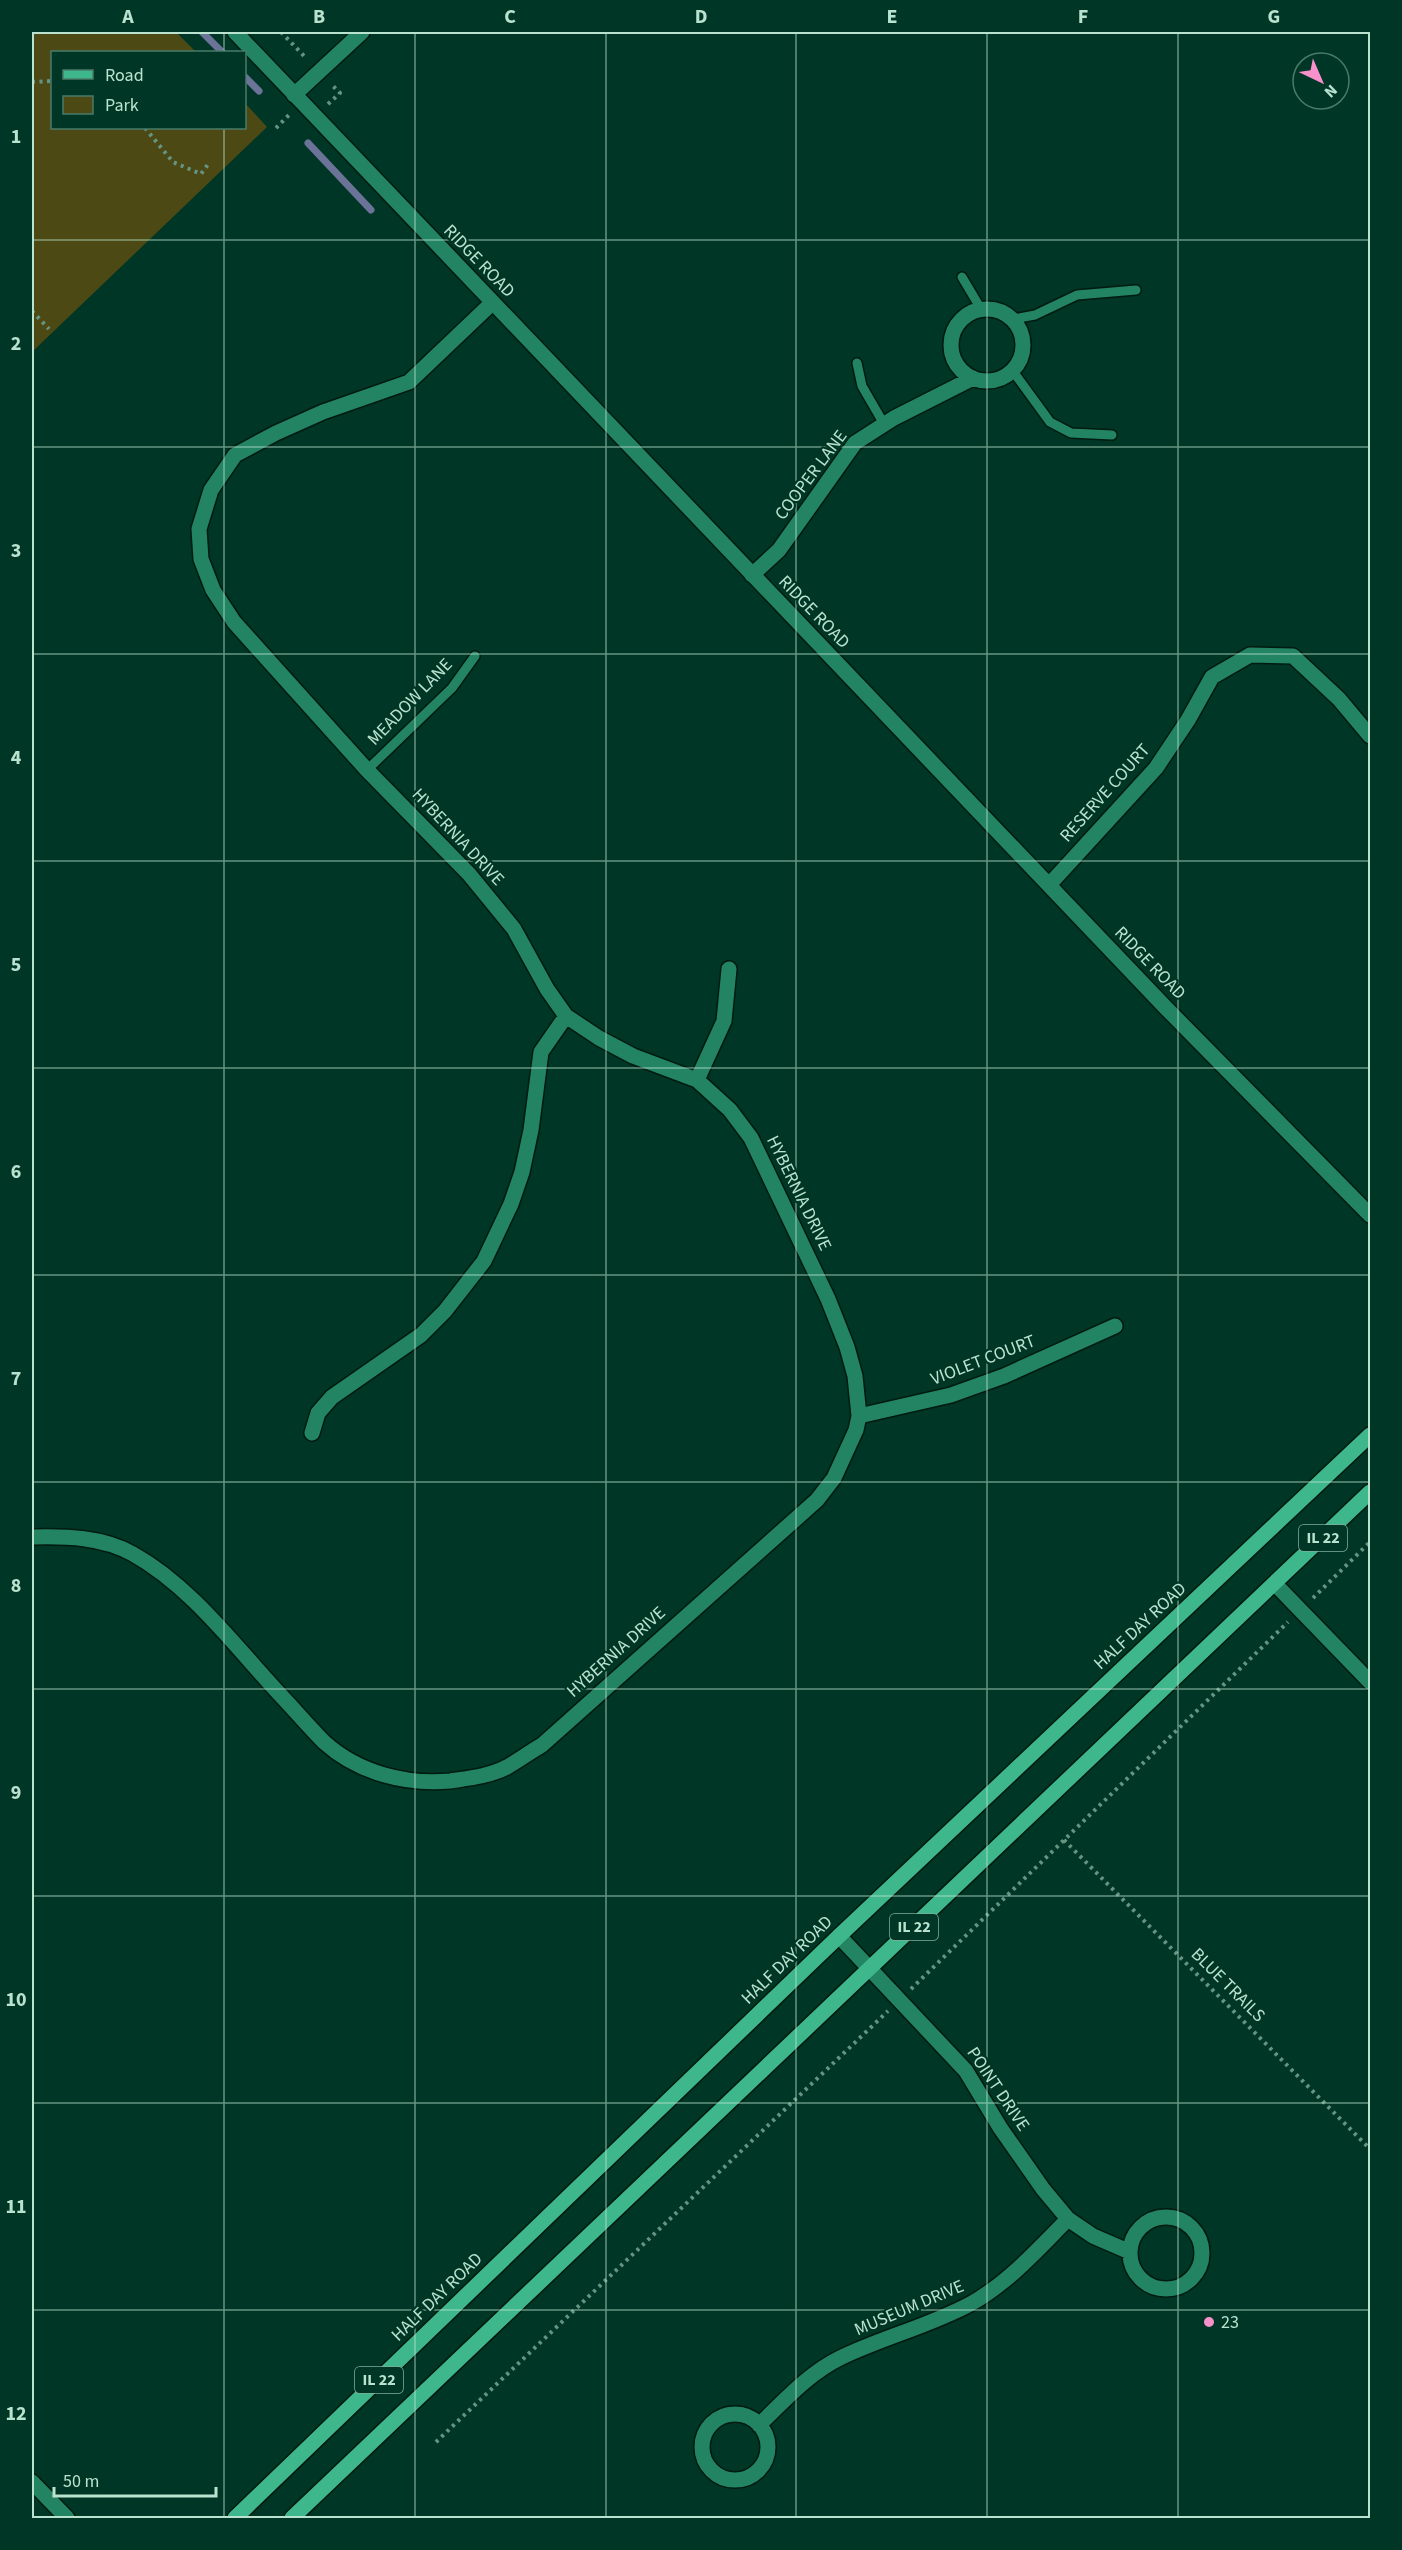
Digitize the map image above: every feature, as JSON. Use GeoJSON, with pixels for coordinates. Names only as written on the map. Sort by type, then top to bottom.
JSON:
{"type":"FeatureCollection","features":[{"type":"Feature","properties":{"kind":"main road","name":"HALF DAY ROAD"},"geometry":{"type":"LineString","coordinates":[[235,2518],[839,1936],[1371,1435]]}},
{"type":"Feature","properties":{"kind":"main road","name":"IL 22"},"geometry":{"type":"LineString","coordinates":[[292,2518],[1371,1492]]}},
{"type":"Feature","properties":{"kind":"street","name":"RIDGE ROAD"},"geometry":{"type":"LineString","coordinates":[[235,32],[1167,1010],[1371,1215]]}},
{"type":"Feature","properties":{"kind":"street"},"geometry":{"type":"LineString","coordinates":[[294,95],[362,32]]}},
{"type":"Feature","properties":{"kind":"street","name":"HYBERNIA DRIVE"},"geometry":{"type":"LineString","coordinates":[[32,1537],[67,1536],[91,1540],[131,1553],[156,1569],[205,1612],[244,1657],[326,1743],[349,1759],[375,1772],[404,1781],[426,1783],[478,1778],[506,1767],[542,1745],[817,1500],[834,1478],[856,1430],[860,1416],[855,1376],[847,1347],[828,1299],[751,1138],[730,1110],[697,1080],[633,1056],[599,1038],[566,1016],[547,989],[514,929],[469,874],[367,770],[234,622],[213,590],[201,559],[199,529],[211,490],[235,456],[276,433],[323,412],[409,382],[492,303]]}},
{"type":"Feature","properties":{"kind":"street"},"geometry":{"type":"LineString","coordinates":[[973,378],[956,362],[952,352],[952,340],[961,320],[981,309],[1004,312],[1013,319],[1023,339],[1019,361],[1012,370]]}},
{"type":"Feature","properties":{"kind":"street","name":"COOPER LANE"},"geometry":{"type":"LineString","coordinates":[[752,575],[779,550],[855,443],[884,424],[973,378],[994,380],[1012,370]]}},
{"type":"Feature","properties":{"kind":"street","name":"RESERVE COURT"},"geometry":{"type":"LineString","coordinates":[[1049,885],[1156,768],[1188,720],[1212,677],[1250,654],[1293,656],[1339,699],[1371,736]]}},
{"type":"Feature","properties":{"kind":"street"},"geometry":{"type":"LineString","coordinates":[[697,1080],[724,1021],[729,969]]}},
{"type":"Feature","properties":{"kind":"street"},"geometry":{"type":"LineString","coordinates":[[312,1433],[318,1413],[332,1397],[421,1335],[445,1311],[484,1261],[511,1204],[522,1172],[531,1130],[540,1052],[566,1016]]}},
{"type":"Feature","properties":{"kind":"street","name":"VIOLET COURT"},"geometry":{"type":"LineString","coordinates":[[860,1416],[951,1395],[1004,1376],[1115,1326]]}},
{"type":"Feature","properties":{"kind":"street"},"geometry":{"type":"LineString","coordinates":[[1275,1584],[1371,1682]]}},
{"type":"Feature","properties":{"kind":"street","name":"POINT DRIVE"},"geometry":{"type":"LineString","coordinates":[[839,1936],[966,2071],[1001,2129],[1043,2189],[1068,2219],[1093,2236],[1130,2252]]}},
{"type":"Feature","properties":{"kind":"street"},"geometry":{"type":"LineString","coordinates":[[1173,2218],[1195,2232],[1202,2257],[1190,2280],[1173,2289],[1164,2289],[1146,2284],[1139,2278],[1133,2270],[1130,2252],[1135,2235],[1147,2222],[1173,2218]]}},
{"type":"Feature","properties":{"kind":"street","name":"MUSEUM DRIVE"},"geometry":{"type":"LineString","coordinates":[[759,2425],[805,2381],[839,2358],[932,2322],[971,2303],[1002,2284],[1068,2219]]}},
{"type":"Feature","properties":{"kind":"street"},"geometry":{"type":"LineString","coordinates":[[730,2414],[741,2414],[759,2425],[768,2445],[761,2466],[744,2478],[722,2477],[713,2471],[702,2453],[702,2442],[711,2423],[730,2414]]}},
{"type":"Feature","properties":{"kind":"street"},"geometry":{"type":"LineString","coordinates":[[32,2482],[67,2518]]}},
{"type":"Feature","properties":{"kind":"lane"},"geometry":{"type":"LineString","coordinates":[[962,277],[981,309]]}},
{"type":"Feature","properties":{"kind":"lane"},"geometry":{"type":"LineString","coordinates":[[1013,319],[1035,315],[1077,295],[1136,290]]}},
{"type":"Feature","properties":{"kind":"lane"},"geometry":{"type":"LineString","coordinates":[[857,363],[862,386],[884,424]]}},
{"type":"Feature","properties":{"kind":"lane"},"geometry":{"type":"LineString","coordinates":[[1012,370],[1050,422],[1071,433],[1112,435]]}},
{"type":"Feature","properties":{"kind":"lane","name":"MEADOW LANE"},"geometry":{"type":"LineString","coordinates":[[367,770],[452,688],[475,656]]}},
{"type":"Feature","properties":{"kind":"path"},"geometry":{"type":"LineString","coordinates":[[32,82],[51,81]]}},
{"type":"Feature","properties":{"kind":"path"},"geometry":{"type":"LineString","coordinates":[[146,129],[174,162],[201,174],[209,164]]}},
{"type":"Feature","properties":{"kind":"path"},"geometry":{"type":"LineString","coordinates":[[32,311],[49,329]]}},
{"type":"Feature","properties":{"kind":"path","name":"BLUE TRAILS"},"geometry":{"type":"LineString","coordinates":[[1064,1840],[1371,2149]]}},
{"type":"Feature","properties":{"kind":"green space"},"geometry":{"type":"Polygon","coordinates":[[[32,32],[176,32],[195,51],[51,51],[51,129],[246,129],[246,104],[267,127],[32,352],[32,32]]]}},
{"type":"Feature","properties":{"kind":"waterway"},"geometry":{"type":"LineString","coordinates":[[202,32],[221,51]]}},
{"type":"Feature","properties":{"kind":"waterway"},"geometry":{"type":"LineString","coordinates":[[246,78],[259,91]]}},
{"type":"Feature","properties":{"kind":"waterway"},"geometry":{"type":"LineString","coordinates":[[308,143],[371,210]]}},
{"type":"Feature","properties":{"kind":"place","name":"23"},"geometry":{"type":"Point","coordinates":[1209,2322]}}]}
